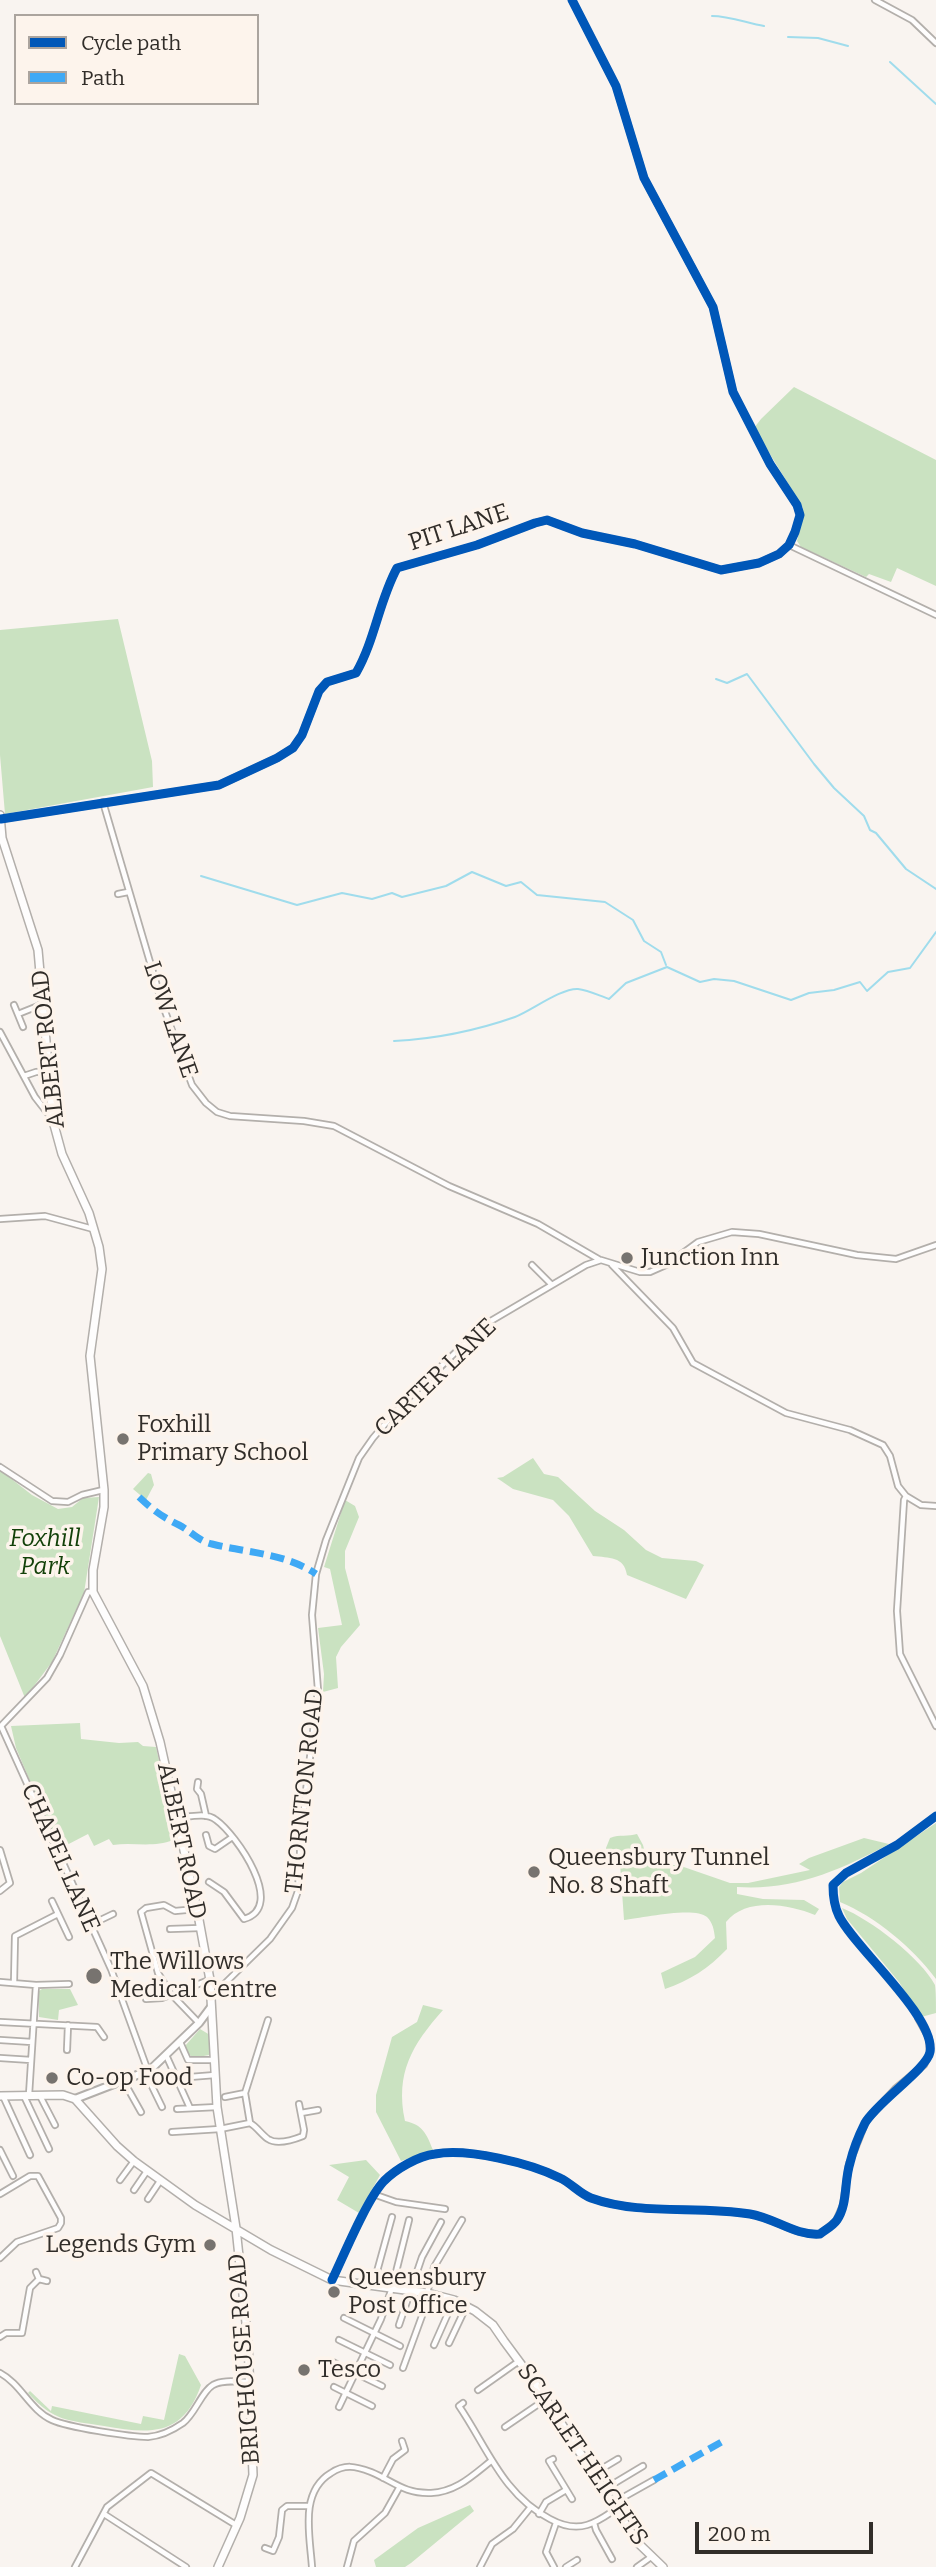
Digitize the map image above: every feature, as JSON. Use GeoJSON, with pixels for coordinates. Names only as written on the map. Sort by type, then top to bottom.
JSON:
{"type":"FeatureCollection","features":[{"type":"Feature","properties":{"kind":"main road","name":"ALBERT ROAD"},"geometry":{"type":"LineString","coordinates":[[0,817],[2,838],[38,950],[53,1121],[62,1154],[89,1213],[102,1269],[90,1356],[104,1490],[104,1507],[93,1570],[93,1592],[143,1686],[160,1742],[210,1980],[217,2107],[236,2228]]}},
{"type":"Feature","properties":{"kind":"main road"},"geometry":{"type":"LineString","coordinates":[[1,2096],[63,2095],[75,2099]]}},
{"type":"Feature","properties":{"kind":"main road","name":"SCARLET HEIGHTS"},"geometry":{"type":"LineString","coordinates":[[75,2099],[134,2161],[195,2205],[271,2250],[332,2280],[429,2293],[454,2300],[493,2325],[546,2399],[637,2542],[663,2567]]}},
{"type":"Feature","properties":{"kind":"main road","name":"BRIGHOUSE ROAD"},"geometry":{"type":"LineString","coordinates":[[222,2565],[253,2474],[248,2342],[236,2228]]}},
{"type":"Feature","properties":{"kind":"street"},"geometry":{"type":"LineString","coordinates":[[572,0],[616,86],[644,178],[713,307],[733,392],[770,464],[797,505],[800,514],[789,545],[936,615]]}},
{"type":"Feature","properties":{"kind":"street"},"geometry":{"type":"LineString","coordinates":[[874,0],[912,20],[936,43]]}},
{"type":"Feature","properties":{"kind":"street","name":"PIT LANE"},"geometry":{"type":"LineString","coordinates":[[0,817],[219,785],[293,748],[302,735],[319,691],[327,682],[356,673],[369,648],[390,581],[397,568],[477,545],[547,520],[582,533],[635,544],[721,570],[759,563],[779,554],[789,545]]}},
{"type":"Feature","properties":{"kind":"street","name":"LOW LANE"},"geometry":{"type":"LineString","coordinates":[[103,802],[128,892],[179,1052],[192,1085],[206,1103],[217,1112],[230,1116],[304,1121],[334,1126],[449,1186],[538,1224],[601,1260]]}},
{"type":"Feature","properties":{"kind":"street"},"geometry":{"type":"LineString","coordinates":[[118,894],[128,892]]}},
{"type":"Feature","properties":{"kind":"street"},"geometry":{"type":"LineString","coordinates":[[19,1014],[43,1004]]}},
{"type":"Feature","properties":{"kind":"street"},"geometry":{"type":"LineString","coordinates":[[14,1005],[23,1027]]}},
{"type":"Feature","properties":{"kind":"street"},"geometry":{"type":"LineString","coordinates":[[0,1032],[39,1103],[53,1121]]}},
{"type":"Feature","properties":{"kind":"street"},"geometry":{"type":"LineString","coordinates":[[24,1076],[50,1071]]}},
{"type":"Feature","properties":{"kind":"street"},"geometry":{"type":"LineString","coordinates":[[0,1219],[45,1216],[94,1229]]}},
{"type":"Feature","properties":{"kind":"street"},"geometry":{"type":"LineString","coordinates":[[601,1260],[640,1272],[650,1272],[667,1264],[698,1242],[732,1232],[759,1234],[857,1255],[896,1259],[936,1245]]}},
{"type":"Feature","properties":{"kind":"street","name":"CARTER LANE"},"geometry":{"type":"LineString","coordinates":[[313,1597],[316,1574],[349,1479],[373,1438],[404,1402],[484,1325],[586,1265],[601,1260]]}},
{"type":"Feature","properties":{"kind":"street"},"geometry":{"type":"LineString","coordinates":[[611,1264],[673,1328],[693,1363],[786,1413],[850,1430],[883,1445],[890,1456],[898,1486],[906,1496],[916,1504],[936,1506]]}},
{"type":"Feature","properties":{"kind":"street"},"geometry":{"type":"LineString","coordinates":[[533,1265],[552,1285]]}},
{"type":"Feature","properties":{"kind":"street"},"geometry":{"type":"LineString","coordinates":[[0,1467],[52,1501],[68,1502],[82,1495],[104,1490]]}},
{"type":"Feature","properties":{"kind":"street"},"geometry":{"type":"LineString","coordinates":[[906,1496],[897,1611],[900,1654],[936,1726]]}},
{"type":"Feature","properties":{"kind":"street"},"geometry":{"type":"LineString","coordinates":[[0,1726],[47,1678],[88,1592],[93,1592]]}},
{"type":"Feature","properties":{"kind":"street","name":"THORNTON ROAD"},"geometry":{"type":"LineString","coordinates":[[211,1996],[270,1939],[292,1908],[298,1891],[300,1833],[317,1690],[313,1597]]}},
{"type":"Feature","properties":{"kind":"street","name":"CHAPEL LANE"},"geometry":{"type":"LineString","coordinates":[[0,1726],[111,1969],[146,2071],[162,2107]]}},
{"type":"Feature","properties":{"kind":"street"},"geometry":{"type":"LineString","coordinates":[[198,1782],[197,1789],[201,1794],[206,1816]]}},
{"type":"Feature","properties":{"kind":"street"},"geometry":{"type":"LineString","coordinates":[[177,1818],[206,1816],[216,1819],[245,1851],[257,1879],[261,1895],[260,1909],[253,1917],[244,1921],[231,1900],[209,1882]]}},
{"type":"Feature","properties":{"kind":"street"},"geometry":{"type":"LineString","coordinates":[[206,1835],[209,1846],[215,1849],[231,1838]]}},
{"type":"Feature","properties":{"kind":"street"},"geometry":{"type":"LineString","coordinates":[[0,1850],[10,1883],[0,1891]]}},
{"type":"Feature","properties":{"kind":"street"},"geometry":{"type":"LineString","coordinates":[[52,1901],[69,1937]]}},
{"type":"Feature","properties":{"kind":"street"},"geometry":{"type":"LineString","coordinates":[[197,1909],[175,1911],[164,1905],[146,1908],[141,1912],[159,1973],[171,1994],[199,2023]]}},
{"type":"Feature","properties":{"kind":"street"},"geometry":{"type":"LineString","coordinates":[[14,1983],[16,1936],[58,1914]]}},
{"type":"Feature","properties":{"kind":"street"},"geometry":{"type":"LineString","coordinates":[[90,1925],[113,1914]]}},
{"type":"Feature","properties":{"kind":"street"},"geometry":{"type":"LineString","coordinates":[[170,1928],[200,1928]]}},
{"type":"Feature","properties":{"kind":"street"},"geometry":{"type":"LineString","coordinates":[[146,1999],[162,1998],[210,1980]]}},
{"type":"Feature","properties":{"kind":"street"},"geometry":{"type":"LineString","coordinates":[[0,1982],[69,1984]]}},
{"type":"Feature","properties":{"kind":"street"},"geometry":{"type":"LineString","coordinates":[[36,1985],[32,2060],[26,2095],[49,2149]]}},
{"type":"Feature","properties":{"kind":"street"},"geometry":{"type":"LineString","coordinates":[[75,2099],[146,2071],[180,2042],[211,2007]]}},
{"type":"Feature","properties":{"kind":"street"},"geometry":{"type":"LineString","coordinates":[[332,2280],[384,2182],[413,2161],[435,2154],[473,2154],[516,2162],[561,2178],[589,2197],[618,2205],[660,2209],[702,2208],[752,2214],[800,2233],[820,2234],[836,2221],[843,2205],[849,2164],[866,2122],[896,2088],[924,2065],[930,2053],[929,2038],[918,2018]]}},
{"type":"Feature","properties":{"kind":"street"},"geometry":{"type":"LineString","coordinates":[[250,2123],[245,2094],[268,2020]]}},
{"type":"Feature","properties":{"kind":"street"},"geometry":{"type":"LineString","coordinates":[[0,2022],[97,2027],[104,2037]]}},
{"type":"Feature","properties":{"kind":"street"},"geometry":{"type":"LineString","coordinates":[[66,2050],[68,2025]]}},
{"type":"Feature","properties":{"kind":"street"},"geometry":{"type":"LineString","coordinates":[[0,2040],[32,2042]]}},
{"type":"Feature","properties":{"kind":"street"},"geometry":{"type":"LineString","coordinates":[[180,2042],[188,2060],[214,2060]]}},
{"type":"Feature","properties":{"kind":"street"},"geometry":{"type":"LineString","coordinates":[[166,2055],[190,2108]]}},
{"type":"Feature","properties":{"kind":"street"},"geometry":{"type":"LineString","coordinates":[[0,2058],[32,2060]]}},
{"type":"Feature","properties":{"kind":"street"},"geometry":{"type":"LineString","coordinates":[[177,2078],[215,2075]]}},
{"type":"Feature","properties":{"kind":"street"},"geometry":{"type":"LineString","coordinates":[[123,2080],[141,2112]]}},
{"type":"Feature","properties":{"kind":"street"},"geometry":{"type":"LineString","coordinates":[[225,2096],[245,2094]]}},
{"type":"Feature","properties":{"kind":"street"},"geometry":{"type":"LineString","coordinates":[[40,2095],[55,2125]]}},
{"type":"Feature","properties":{"kind":"street"},"geometry":{"type":"LineString","coordinates":[[1,2096],[30,2155]]}},
{"type":"Feature","properties":{"kind":"street"},"geometry":{"type":"LineString","coordinates":[[172,2132],[220,2129],[250,2123],[259,2128],[268,2139],[276,2142],[292,2140],[303,2136],[299,2104]]}},
{"type":"Feature","properties":{"kind":"street"},"geometry":{"type":"LineString","coordinates":[[177,2109],[217,2107]]}},
{"type":"Feature","properties":{"kind":"street"},"geometry":{"type":"LineString","coordinates":[[301,2113],[318,2110]]}},
{"type":"Feature","properties":{"kind":"street"},"geometry":{"type":"LineString","coordinates":[[0,2150],[13,2176]]}},
{"type":"Feature","properties":{"kind":"street"},"geometry":{"type":"LineString","coordinates":[[120,2180],[134,2161]]}},
{"type":"Feature","properties":{"kind":"street"},"geometry":{"type":"LineString","coordinates":[[134,2190],[147,2171]]}},
{"type":"Feature","properties":{"kind":"street"},"geometry":{"type":"LineString","coordinates":[[0,2194],[30,2176],[38,2175],[61,2218],[58,2228],[18,2242],[0,2258]]}},
{"type":"Feature","properties":{"kind":"street"},"geometry":{"type":"LineString","coordinates":[[148,2199],[161,2180]]}},
{"type":"Feature","properties":{"kind":"street"},"geometry":{"type":"LineString","coordinates":[[376,2195],[396,2202],[445,2209]]}},
{"type":"Feature","properties":{"kind":"street"},"geometry":{"type":"LineString","coordinates":[[373,2286],[392,2217]]}},
{"type":"Feature","properties":{"kind":"street"},"geometry":{"type":"LineString","coordinates":[[339,2407],[374,2334],[392,2288],[409,2220]]}},
{"type":"Feature","properties":{"kind":"street"},"geometry":{"type":"LineString","coordinates":[[403,2368],[429,2293],[434,2267],[462,2220]]}},
{"type":"Feature","properties":{"kind":"street"},"geometry":{"type":"LineString","coordinates":[[399,2325],[422,2257],[442,2222]]}},
{"type":"Feature","properties":{"kind":"street"},"geometry":{"type":"LineString","coordinates":[[36,2272],[38,2279]]}},
{"type":"Feature","properties":{"kind":"street"},"geometry":{"type":"LineString","coordinates":[[38,2279],[47,2281]]}},
{"type":"Feature","properties":{"kind":"street"},"geometry":{"type":"LineString","coordinates":[[0,2337],[6,2333],[22,2333],[30,2288],[38,2279]]}},
{"type":"Feature","properties":{"kind":"street"},"geometry":{"type":"LineString","coordinates":[[434,2345],[454,2300]]}},
{"type":"Feature","properties":{"kind":"street"},"geometry":{"type":"LineString","coordinates":[[449,2343],[467,2306]]}},
{"type":"Feature","properties":{"kind":"street"},"geometry":{"type":"LineString","coordinates":[[344,2318],[400,2346]]}},
{"type":"Feature","properties":{"kind":"street"},"geometry":{"type":"LineString","coordinates":[[339,2340],[390,2365]]}},
{"type":"Feature","properties":{"kind":"street"},"geometry":{"type":"LineString","coordinates":[[478,2390],[519,2361]]}},
{"type":"Feature","properties":{"kind":"street"},"geometry":{"type":"LineString","coordinates":[[333,2362],[382,2386]]}},
{"type":"Feature","properties":{"kind":"street"},"geometry":{"type":"LineString","coordinates":[[0,2373],[10,2379],[40,2412],[53,2421],[150,2437],[169,2431],[184,2422],[210,2386],[220,2382],[250,2382]]}},
{"type":"Feature","properties":{"kind":"street"},"geometry":{"type":"LineString","coordinates":[[334,2387],[372,2406]]}},
{"type":"Feature","properties":{"kind":"street"},"geometry":{"type":"LineString","coordinates":[[505,2427],[546,2399]]}},
{"type":"Feature","properties":{"kind":"street"},"geometry":{"type":"LineString","coordinates":[[459,2406],[481,2437],[481,2445],[491,2461],[514,2492],[530,2508],[556,2523],[573,2527],[594,2522],[654,2480]]}},
{"type":"Feature","properties":{"kind":"street"},"geometry":{"type":"LineString","coordinates":[[383,2478],[393,2459],[405,2450],[402,2441]]}},
{"type":"Feature","properties":{"kind":"street"},"geometry":{"type":"LineString","coordinates":[[553,2459],[549,2462],[572,2499]]}},
{"type":"Feature","properties":{"kind":"street"},"geometry":{"type":"LineString","coordinates":[[593,2474],[618,2459]]}},
{"type":"Feature","properties":{"kind":"street"},"geometry":{"type":"LineString","coordinates":[[312,2567],[309,2506],[312,2493],[318,2484],[339,2468],[345,2466],[360,2469],[399,2488],[432,2493],[462,2484],[491,2461]]}},
{"type":"Feature","properties":{"kind":"street"},"geometry":{"type":"LineString","coordinates":[[603,2490],[643,2466]]}},
{"type":"Feature","properties":{"kind":"street"},"geometry":{"type":"LineString","coordinates":[[75,2567],[107,2507],[151,2473],[237,2526]]}},
{"type":"Feature","properties":{"kind":"street"},"geometry":{"type":"LineString","coordinates":[[347,2567],[354,2541],[384,2514],[399,2488]]}},
{"type":"Feature","properties":{"kind":"street"},"geometry":{"type":"LineString","coordinates":[[539,2514],[546,2502],[566,2490]]}},
{"type":"Feature","properties":{"kind":"street"},"geometry":{"type":"LineString","coordinates":[[265,2548],[273,2551],[279,2537],[282,2510],[287,2506],[309,2506]]}},
{"type":"Feature","properties":{"kind":"street"},"geometry":{"type":"LineString","coordinates":[[480,2567],[492,2544],[513,2529],[530,2508]]}},
{"type":"Feature","properties":{"kind":"street"},"geometry":{"type":"LineString","coordinates":[[104,2514],[186,2567]]}},
{"type":"Feature","properties":{"kind":"street"},"geometry":{"type":"LineString","coordinates":[[594,2522],[612,2559]]}},
{"type":"Feature","properties":{"kind":"street"},"geometry":{"type":"LineString","coordinates":[[554,2567],[546,2553],[556,2523]]}},
{"type":"Feature","properties":{"kind":"street"},"geometry":{"type":"LineString","coordinates":[[637,2567],[652,2556]]}},
{"type":"Feature","properties":{"kind":"street"},"geometry":{"type":"LineString","coordinates":[[566,2567],[577,2560]]}},
{"type":"Feature","properties":{"kind":"green space"},"geometry":{"type":"Polygon","coordinates":[[[794,387],[936,460],[936,586],[897,568],[891,582],[869,574],[866,577],[801,547],[797,541],[803,508],[754,428],[794,387]]]}},
{"type":"Feature","properties":{"kind":"green space"},"geometry":{"type":"Polygon","coordinates":[[[118,619],[152,761],[153,787],[5,814],[0,755],[0,630],[118,619]]]}},
{"type":"Feature","properties":{"kind":"green space"},"geometry":{"type":"Polygon","coordinates":[[[533,1458],[544,1474],[558,1477],[595,1511],[624,1530],[646,1550],[662,1558],[696,1561],[704,1565],[686,1599],[627,1575],[623,1564],[615,1559],[593,1556],[569,1516],[553,1500],[513,1489],[497,1478],[533,1458]]]}},
{"type":"Feature","properties":{"kind":"green space","name":"Foxhill Park"},"geometry":{"type":"Polygon","coordinates":[[[0,1470],[32,1495],[58,1509],[72,1507],[83,1498],[99,1497],[84,1593],[52,1662],[25,1698],[0,1636],[0,1470]]]}},
{"type":"Feature","properties":{"kind":"green space"},"geometry":{"type":"Polygon","coordinates":[[[148,1473],[151,1474],[154,1485],[146,1500],[133,1489],[148,1473]]]}},
{"type":"Feature","properties":{"kind":"green space"},"geometry":{"type":"Polygon","coordinates":[[[345,1500],[355,1506],[359,1517],[345,1551],[345,1568],[360,1625],[336,1657],[338,1688],[323,1692],[324,1674],[318,1628],[342,1625],[330,1569],[324,1567],[345,1500]]]}},
{"type":"Feature","properties":{"kind":"green space"},"geometry":{"type":"Polygon","coordinates":[[[80,1723],[81,1739],[138,1742],[143,1746],[156,1747],[175,1834],[173,1840],[158,1844],[113,1845],[109,1839],[94,1846],[88,1834],[59,1849],[16,1748],[11,1726],[80,1723]]]}},
{"type":"Feature","properties":{"kind":"green space"},"geometry":{"type":"Polygon","coordinates":[[[936,1823],[936,1979],[892,1934],[867,1916],[840,1902],[839,1887],[936,1823]]]}},
{"type":"Feature","properties":{"kind":"green space"},"geometry":{"type":"Polygon","coordinates":[[[637,1834],[646,1857],[658,1866],[678,1865],[730,1883],[748,1883],[810,1870],[799,1864],[864,1838],[889,1844],[816,1877],[778,1886],[737,1887],[737,1894],[763,1899],[804,1900],[819,1909],[815,1915],[793,1908],[768,1905],[756,1906],[734,1914],[726,1922],[727,1949],[698,1973],[665,1989],[661,1973],[695,1957],[715,1938],[714,1932],[707,1917],[701,1914],[667,1914],[624,1920],[620,1863],[609,1856],[606,1848],[610,1838],[637,1834]]]}},
{"type":"Feature","properties":{"kind":"green space"},"geometry":{"type":"Polygon","coordinates":[[[842,1908],[880,1930],[928,1974],[935,1985],[936,2013],[921,2017],[899,1982],[847,1919],[842,1908]]]}},
{"type":"Feature","properties":{"kind":"green space"},"geometry":{"type":"Polygon","coordinates":[[[70,1989],[78,2005],[59,2010],[58,2020],[39,2017],[39,1991],[70,1989]]]}},
{"type":"Feature","properties":{"kind":"green space"},"geometry":{"type":"Polygon","coordinates":[[[423,2005],[443,2010],[423,2035],[409,2061],[404,2074],[402,2104],[405,2121],[423,2131],[433,2150],[401,2161],[376,2112],[376,2095],[392,2037],[417,2022],[423,2005]]]}},
{"type":"Feature","properties":{"kind":"green space"},"geometry":{"type":"Polygon","coordinates":[[[200,2029],[210,2035],[209,2055],[193,2058],[185,2046],[200,2029]]]}},
{"type":"Feature","properties":{"kind":"green space"},"geometry":{"type":"Polygon","coordinates":[[[366,2160],[380,2175],[359,2213],[337,2200],[349,2177],[329,2165],[366,2160]]]}},
{"type":"Feature","properties":{"kind":"green space"},"geometry":{"type":"Polygon","coordinates":[[[179,2354],[185,2356],[201,2385],[185,2414],[175,2423],[163,2428],[121,2429],[71,2421],[46,2410],[28,2393],[30,2391],[51,2411],[52,2406],[141,2424],[143,2416],[164,2420],[179,2354]]]}},
{"type":"Feature","properties":{"kind":"green space"},"geometry":{"type":"Polygon","coordinates":[[[470,2505],[474,2511],[405,2567],[376,2567],[374,2560],[418,2528],[470,2505]]]}},
{"type":"Feature","properties":{"kind":"waterway"},"geometry":{"type":"LineString","coordinates":[[712,16],[764,26]]}},
{"type":"Feature","properties":{"kind":"waterway"},"geometry":{"type":"LineString","coordinates":[[788,37],[818,38],[848,46]]}},
{"type":"Feature","properties":{"kind":"waterway"},"geometry":{"type":"LineString","coordinates":[[890,62],[936,104]]}},
{"type":"Feature","properties":{"kind":"waterway"},"geometry":{"type":"LineString","coordinates":[[716,679],[727,683],[747,674],[814,764],[834,788],[864,816],[870,830],[876,833],[906,869],[936,889]]}},
{"type":"Feature","properties":{"kind":"waterway"},"geometry":{"type":"LineString","coordinates":[[201,876],[297,905],[342,893],[372,899],[392,893],[402,897],[446,886],[472,872],[506,886],[521,882],[537,895],[605,902],[633,920],[644,941],[661,952],[666,965]]}},
{"type":"Feature","properties":{"kind":"waterway"},"geometry":{"type":"LineString","coordinates":[[394,1041],[455,1034],[485,1026],[515,1017],[571,990],[578,989],[609,999],[626,983],[667,967],[700,982],[714,979],[734,981],[791,1000],[809,993],[834,990],[860,982],[867,991],[888,972],[910,968],[936,932]]}},
{"type":"Feature","properties":{"kind":"marked path"},"geometry":{"type":"LineString","coordinates":[[139,1497],[158,1513],[207,1543],[279,1558],[316,1574]]}},
{"type":"Feature","properties":{"kind":"marked path"},"geometry":{"type":"LineString","coordinates":[[654,2480],[725,2440]]}},
{"type":"Feature","properties":{"kind":"cycle path"},"geometry":{"type":"LineString","coordinates":[[1,819],[219,785],[293,748],[302,735],[319,691],[327,682],[356,673],[397,568],[477,545],[547,520],[582,533],[635,544],[721,570],[759,563],[779,554],[789,545],[800,515],[797,505],[770,464],[733,392],[713,307],[644,178],[616,86],[572,0]]}},
{"type":"Feature","properties":{"kind":"cycle path"},"geometry":{"type":"LineString","coordinates":[[332,2280],[377,2189],[408,2164],[435,2154],[464,2153],[516,2162],[564,2180],[587,2196],[630,2207],[730,2211],[768,2219],[793,2230],[811,2234],[820,2234],[831,2226],[843,2207],[851,2158],[865,2123],[920,2067],[930,2052],[928,2037],[908,2002],[839,1916],[833,1885],[846,1873],[897,1845],[936,1816]]}},
{"type":"Feature","properties":{"kind":"place","name":"Junction Inn"},"geometry":{"type":"Point","coordinates":[627,1258]}},
{"type":"Feature","properties":{"kind":"place","name":"Foxhill Primary School"},"geometry":{"type":"Point","coordinates":[123,1439]}},
{"type":"Feature","properties":{"kind":"place","name":"Queensbury Tunnel No. 8 Shaft"},"geometry":{"type":"Point","coordinates":[534,1872]}},
{"type":"Feature","properties":{"kind":"place","name":"The Willows Medical Centre"},"geometry":{"type":"Point","coordinates":[94,1976]}},
{"type":"Feature","properties":{"kind":"place","name":"Co-op Food"},"geometry":{"type":"Point","coordinates":[52,2078]}},
{"type":"Feature","properties":{"kind":"place","name":"Legends Gym"},"geometry":{"type":"Point","coordinates":[210,2245]}},
{"type":"Feature","properties":{"kind":"place","name":"Queensbury Post Office"},"geometry":{"type":"Point","coordinates":[334,2292]}},
{"type":"Feature","properties":{"kind":"place","name":"Tesco"},"geometry":{"type":"Point","coordinates":[304,2370]}}]}
